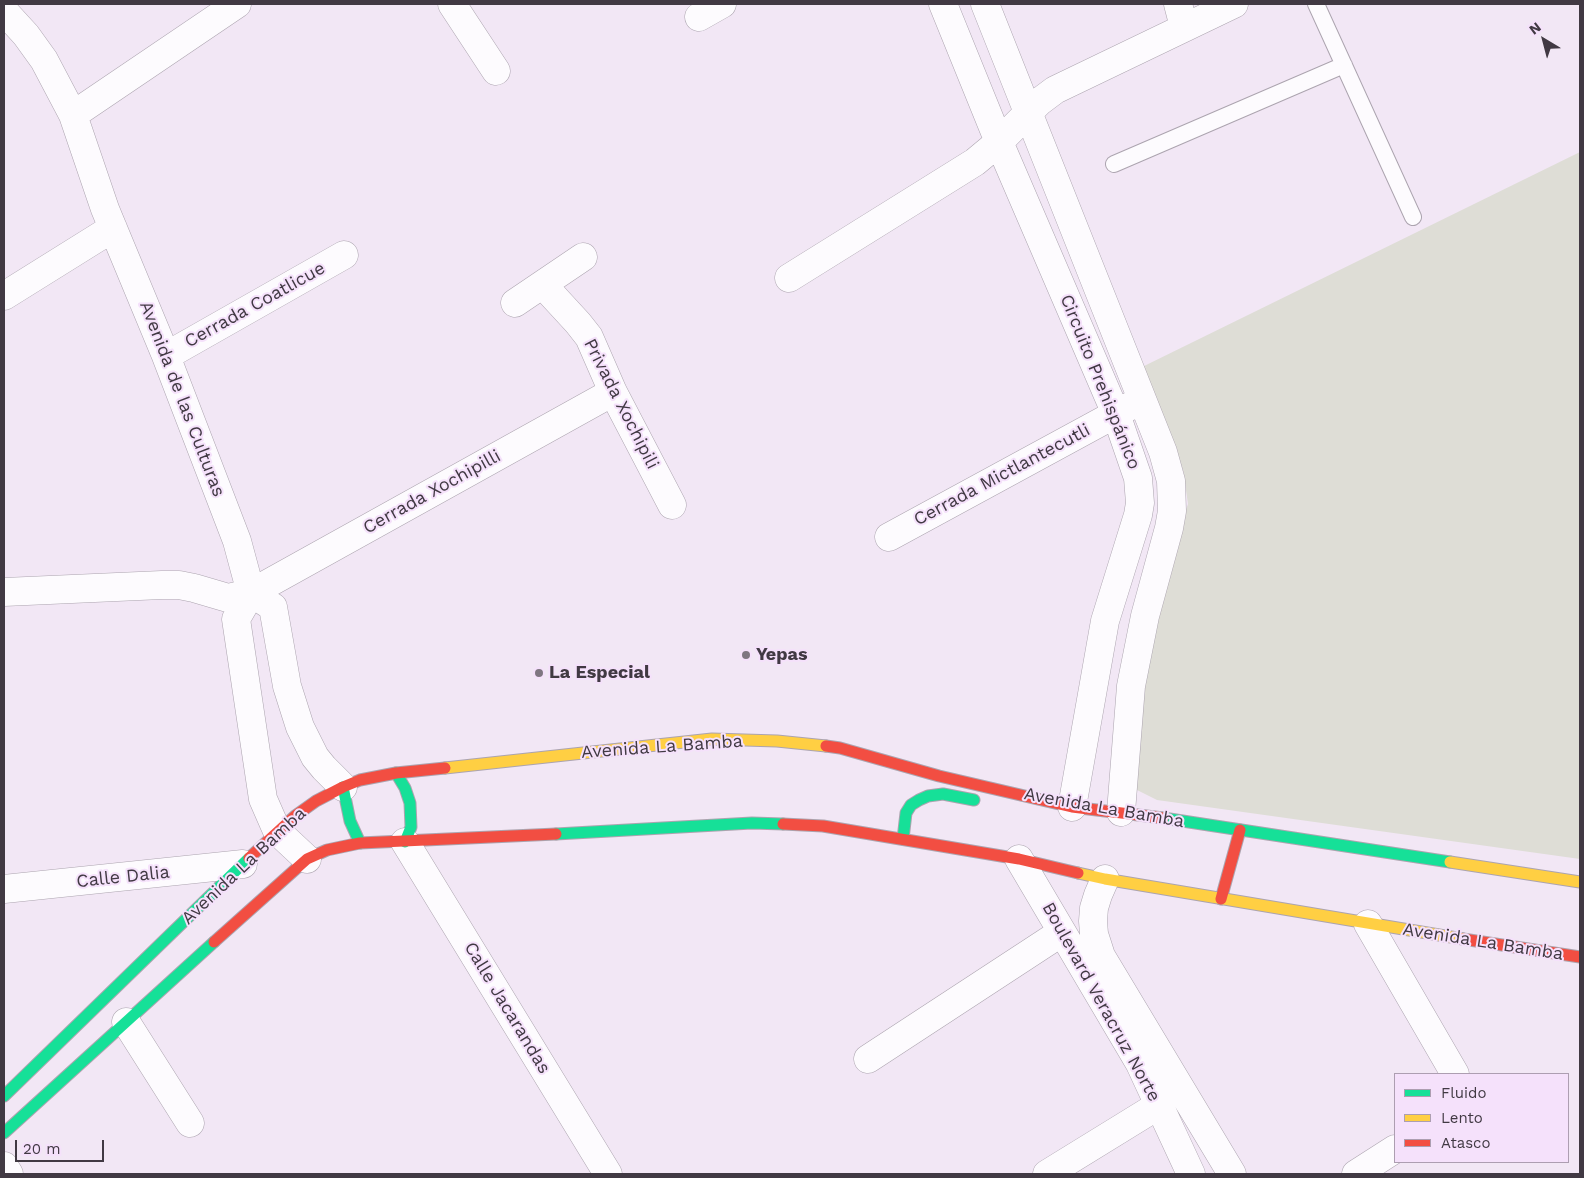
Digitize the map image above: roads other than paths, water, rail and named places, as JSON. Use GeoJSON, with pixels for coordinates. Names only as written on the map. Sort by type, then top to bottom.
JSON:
{"type":"FeatureCollection","features":[{"type":"Feature","properties":{"kind":"street"},"geometry":{"type":"LineString","coordinates":[[73,115],[236,4]]}},
{"type":"Feature","properties":{"kind":"street"},"geometry":{"type":"LineString","coordinates":[[452,4],[496,71]]}},
{"type":"Feature","properties":{"kind":"street"},"geometry":{"type":"LineString","coordinates":[[699,17],[722,4]]}},
{"type":"Feature","properties":{"kind":"street","name":"Circuito Prehispánico"},"geometry":{"type":"LineString","coordinates":[[943,4],[999,142],[1116,414],[1138,478],[1140,503],[1138,515],[1109,604],[1072,807]]}},
{"type":"Feature","properties":{"kind":"street","name":"Circuito Prehispánico"},"geometry":{"type":"LineString","coordinates":[[985,4],[1168,468],[1172,495],[1170,528],[1145,616],[1131,686],[1121,812]]}},
{"type":"Feature","properties":{"kind":"street"},"geometry":{"type":"LineString","coordinates":[[789,278],[975,162],[999,142],[1027,112],[1054,90],[1181,15],[1234,4]]}},
{"type":"Feature","properties":{"kind":"street","name":"Avenida de las Culturas"},"geometry":{"type":"LineString","coordinates":[[4,11],[26,35],[44,60],[73,115],[97,188],[166,356],[237,541],[251,593]]}},
{"type":"Feature","properties":{"kind":"street"},"geometry":{"type":"LineString","coordinates":[[4,296],[113,228]]}},
{"type":"Feature","properties":{"kind":"street","name":"Cerrada Coatlicue"},"geometry":{"type":"LineString","coordinates":[[166,356],[344,255]]}},
{"type":"Feature","properties":{"kind":"street"},"geometry":{"type":"LineString","coordinates":[[514,304],[583,257]]}},
{"type":"Feature","properties":{"kind":"street","name":"Privada Xochipili"},"geometry":{"type":"LineString","coordinates":[[542,285],[589,337],[613,392],[672,505]]}},
{"type":"Feature","properties":{"kind":"street","name":"Cerrada Xochipilli"},"geometry":{"type":"LineString","coordinates":[[251,593],[613,392]]}},
{"type":"Feature","properties":{"kind":"street","name":"Cerrada Mictlantecutli"},"geometry":{"type":"LineString","coordinates":[[889,537],[1142,399]]}},
{"type":"Feature","properties":{"kind":"street"},"geometry":{"type":"LineString","coordinates":[[4,592],[171,585],[194,588],[228,598],[251,593],[273,607],[286,686],[300,727],[315,756],[343,787],[350,821],[360,843]]}},
{"type":"Feature","properties":{"kind":"street"},"geometry":{"type":"LineString","coordinates":[[251,593],[236,619],[262,793],[277,831],[308,859]]}},
{"type":"Feature","properties":{"kind":"street"},"geometry":{"type":"LineString","coordinates":[[1096,676],[1131,686]]}},
{"type":"Feature","properties":{"kind":"street","name":"Avenida La Bamba"},"geometry":{"type":"LineString","coordinates":[[4,1096],[242,864],[295,816],[316,801],[343,787],[360,780],[396,774],[712,739],[777,741],[840,748],[940,776],[1072,807],[1121,812],[1580,882]]}},
{"type":"Feature","properties":{"kind":"street"},"geometry":{"type":"LineString","coordinates":[[396,774],[405,788],[410,803],[411,827],[406,842]]}},
{"type":"Feature","properties":{"kind":"street"},"geometry":{"type":"LineString","coordinates":[[903,840],[906,812],[911,805],[919,800],[928,796],[944,794],[984,802]]}},
{"type":"Feature","properties":{"kind":"street"},"geometry":{"type":"LineString","coordinates":[[1029,809],[1057,813],[1072,807]]}},
{"type":"Feature","properties":{"kind":"street","name":"Avenida La Bamba"},"geometry":{"type":"LineString","coordinates":[[4,1133],[308,859],[326,850],[360,843],[752,823],[823,826],[1019,860],[1105,879],[1368,924],[1580,957]]}},
{"type":"Feature","properties":{"kind":"street"},"geometry":{"type":"LineString","coordinates":[[1221,899],[1240,830]]}},
{"type":"Feature","properties":{"kind":"street","name":"Calle Jacarandas"},"geometry":{"type":"LineString","coordinates":[[406,842],[608,1174]]}},
{"type":"Feature","properties":{"kind":"street","name":"Boulevard Veracruz Norte"},"geometry":{"type":"LineString","coordinates":[[1019,860],[1140,1064],[1191,1174]]}},
{"type":"Feature","properties":{"kind":"street","name":"Calle Dalia"},"geometry":{"type":"LineString","coordinates":[[4,889],[242,864]]}},
{"type":"Feature","properties":{"kind":"street","name":"Boulevard Veracruz Norte"},"geometry":{"type":"LineString","coordinates":[[1105,879],[1094,908],[1093,921],[1094,934],[1101,956],[1232,1174]]}},
{"type":"Feature","properties":{"kind":"street"},"geometry":{"type":"LineString","coordinates":[[1368,924],[1454,1073]]}},
{"type":"Feature","properties":{"kind":"street"},"geometry":{"type":"LineString","coordinates":[[868,1059],[1062,932]]}},
{"type":"Feature","properties":{"kind":"street"},"geometry":{"type":"LineString","coordinates":[[126,1022],[190,1123]]}},
{"type":"Feature","properties":{"kind":"street"},"geometry":{"type":"LineString","coordinates":[[1047,1174],[1160,1105]]}},
{"type":"Feature","properties":{"kind":"street"},"geometry":{"type":"LineString","coordinates":[[1356,1174],[1394,1150]]}},
{"type":"Feature","properties":{"kind":"street"},"geometry":{"type":"LineString","coordinates":[[4,1166],[9,1174]]}},
{"type":"Feature","properties":{"kind":"lane"},"geometry":{"type":"LineString","coordinates":[[1316,4],[1413,217]]}},
{"type":"Feature","properties":{"kind":"lane"},"geometry":{"type":"LineString","coordinates":[[1114,164],[1344,65]]}},
{"type":"Feature","properties":{"kind":"place","name":"Yepas"},"geometry":{"type":"Point","coordinates":[746,655]}},
{"type":"Feature","properties":{"kind":"place","name":"La Especial"},"geometry":{"type":"Point","coordinates":[539,673]}}]}
